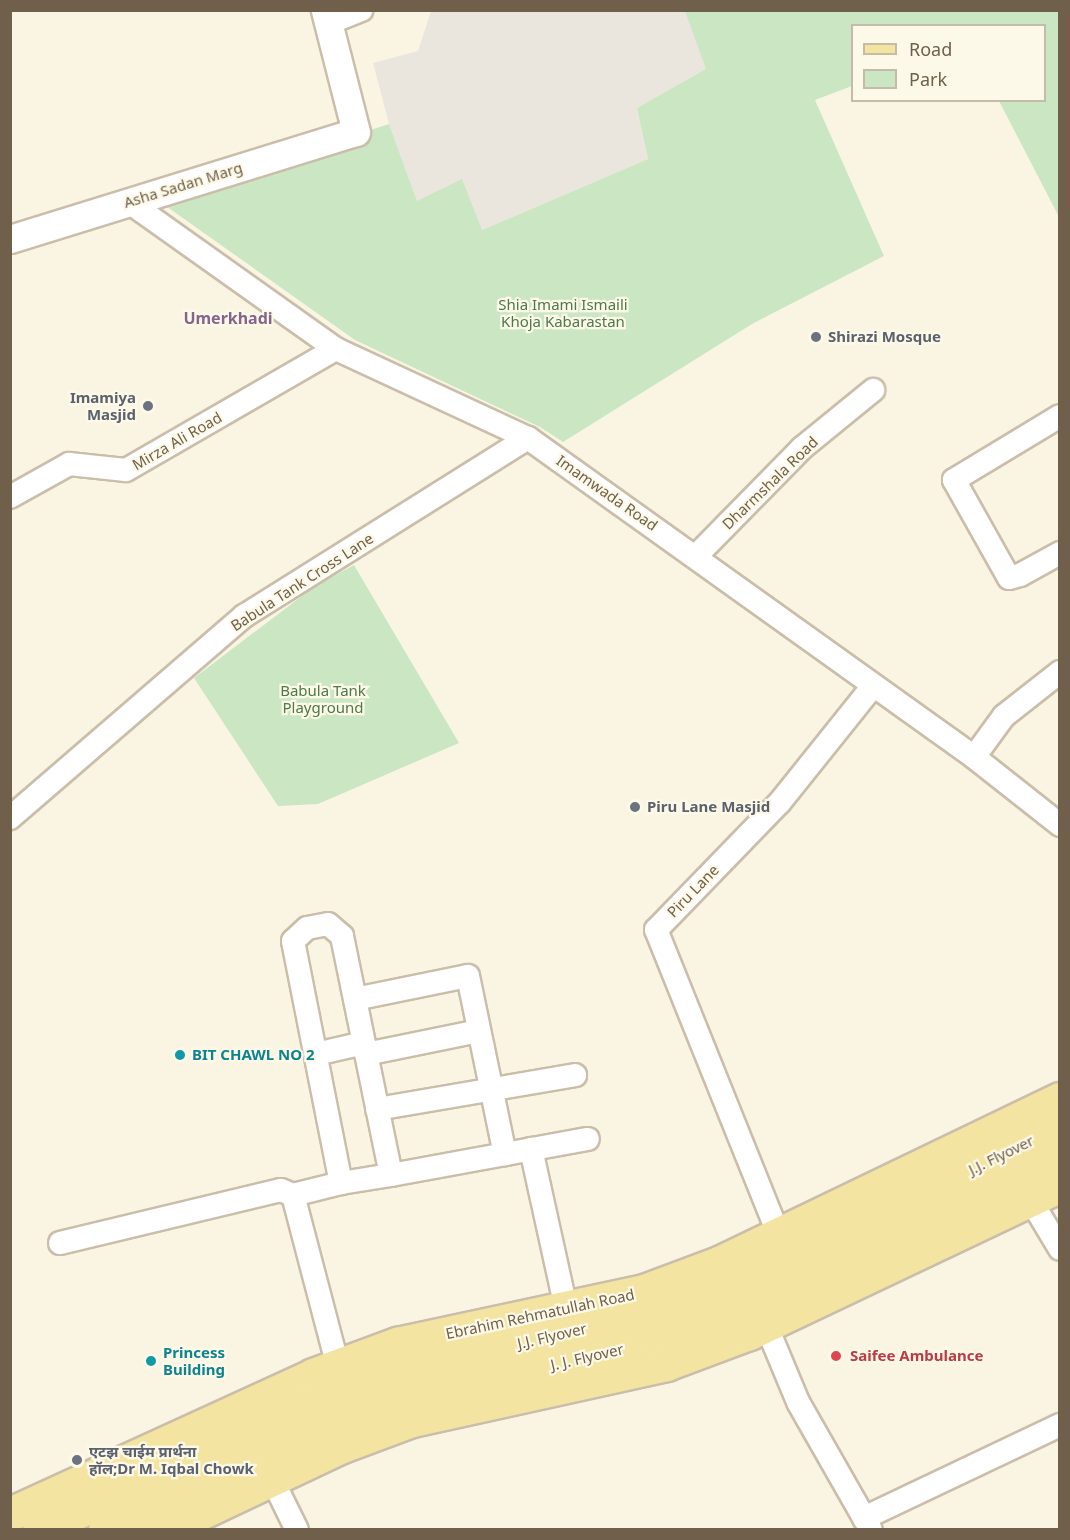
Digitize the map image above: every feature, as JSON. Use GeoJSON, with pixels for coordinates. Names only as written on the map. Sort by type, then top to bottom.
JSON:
{"type":"FeatureCollection","features":[{"type":"Feature","properties":{"kind":"main road","name":"Ebrahim Rehmatullah Road"},"geometry":{"type":"LineString","coordinates":[[18,1516],[338,1366],[397,1344],[644,1291],[719,1263],[1059,1099]]}},
{"type":"Feature","properties":{"kind":"main road","name":"J.J. Flyover"},"geometry":{"type":"LineString","coordinates":[[18,1516],[322,1397],[404,1368],[651,1314],[729,1285],[1059,1126]]}},
{"type":"Feature","properties":{"kind":"main road","name":"J. J. Flyover"},"geometry":{"type":"LineString","coordinates":[[105,1530],[333,1423],[412,1395],[658,1341],[740,1311],[1059,1158]]}},
{"type":"Feature","properties":{"kind":"main road"},"geometry":{"type":"LineString","coordinates":[[164,1530],[342,1446],[412,1420],[666,1364],[766,1325],[1059,1185]]}},
{"type":"Feature","properties":{"kind":"street"},"geometry":{"type":"LineString","coordinates":[[327,17],[362,10]]}},
{"type":"Feature","properties":{"kind":"street","name":"Asha Sadan Marg"},"geometry":{"type":"LineString","coordinates":[[10,239],[356,132],[327,17]]}},
{"type":"Feature","properties":{"kind":"street","name":"Imamwada Road"},"geometry":{"type":"LineString","coordinates":[[129,202],[336,349],[528,438],[697,555],[873,686],[974,757],[1059,825]]}},
{"type":"Feature","properties":{"kind":"street","name":"Mirza Ali Road"},"geometry":{"type":"LineString","coordinates":[[10,497],[69,464],[87,463],[126,470],[336,349]]}},
{"type":"Feature","properties":{"kind":"street","name":"Dharmshala Road"},"geometry":{"type":"LineString","coordinates":[[697,555],[802,448],[873,390]]}},
{"type":"Feature","properties":{"kind":"street"},"geometry":{"type":"LineString","coordinates":[[1059,416],[954,480],[1009,578],[1020,576],[1059,553]]}},
{"type":"Feature","properties":{"kind":"street","name":"Babula Tank Cross Lane"},"geometry":{"type":"LineString","coordinates":[[10,818],[244,616],[528,438]]}},
{"type":"Feature","properties":{"kind":"street"},"geometry":{"type":"LineString","coordinates":[[974,757],[1004,716],[1059,672]]}},
{"type":"Feature","properties":{"kind":"street","name":"Piru Lane"},"geometry":{"type":"LineString","coordinates":[[778,1233],[656,930],[780,802],[873,686]]}},
{"type":"Feature","properties":{"kind":"street"},"geometry":{"type":"LineString","coordinates":[[342,1183],[293,941],[299,932],[328,924],[337,927],[342,936],[391,1175]]}},
{"type":"Feature","properties":{"kind":"street"},"geometry":{"type":"LineString","coordinates":[[355,999],[468,976],[505,1154]]}},
{"type":"Feature","properties":{"kind":"street"},"geometry":{"type":"LineString","coordinates":[[316,1054],[479,1031]]}},
{"type":"Feature","properties":{"kind":"street"},"geometry":{"type":"LineString","coordinates":[[377,1109],[575,1075]]}},
{"type":"Feature","properties":{"kind":"street"},"geometry":{"type":"LineString","coordinates":[[60,1243],[281,1190],[292,1195],[342,1183],[588,1139]]}},
{"type":"Feature","properties":{"kind":"street"},"geometry":{"type":"LineString","coordinates":[[531,1149],[566,1308]]}},
{"type":"Feature","properties":{"kind":"street"},"geometry":{"type":"LineString","coordinates":[[292,1195],[338,1366]]}},
{"type":"Feature","properties":{"kind":"street"},"geometry":{"type":"LineString","coordinates":[[1030,1199],[1059,1249]]}},
{"type":"Feature","properties":{"kind":"street"},"geometry":{"type":"LineString","coordinates":[[766,1325],[798,1402],[868,1524],[1059,1425]]}},
{"type":"Feature","properties":{"kind":"street"},"geometry":{"type":"LineString","coordinates":[[272,1479],[297,1530]]}},
{"type":"Feature","properties":{"kind":"shaded area"},"geometry":{"type":"Polygon","coordinates":[[[685,10],[707,69],[637,108],[648,159],[482,230],[417,201],[389,124],[373,63],[418,51],[431,11],[685,10]]]}},
{"type":"Feature","properties":{"kind":"green space","name":"Shia Imami Ismaili Khoja Kabarastan"},"geometry":{"type":"Polygon","coordinates":[[[685,11],[1059,11],[1059,217],[1000,102],[1046,102],[1046,24],[851,24],[851,86],[815,100],[884,256],[752,324],[563,442],[540,427],[355,340],[156,199],[389,124],[417,201],[462,179],[482,230],[648,159],[637,108],[706,69],[685,11]]]}},
{"type":"Feature","properties":{"kind":"green space","name":"Babula Tank Playground"},"geometry":{"type":"Polygon","coordinates":[[[354,565],[459,743],[318,804],[278,806],[194,678],[315,586],[354,565]]]}},
{"type":"Feature","properties":{"kind":"place","name":"Shirazi Mosque"},"geometry":{"type":"Point","coordinates":[816,337]}},
{"type":"Feature","properties":{"kind":"place","name":"Imamiya Masjid"},"geometry":{"type":"Point","coordinates":[148,406]}},
{"type":"Feature","properties":{"kind":"place","name":"Piru Lane Masjid"},"geometry":{"type":"Point","coordinates":[635,807]}},
{"type":"Feature","properties":{"kind":"place","name":"BIT CHAWL NO 2"},"geometry":{"type":"Point","coordinates":[180,1055]}},
{"type":"Feature","properties":{"kind":"place","name":"Saifee Ambulance"},"geometry":{"type":"Point","coordinates":[836,1356]}},
{"type":"Feature","properties":{"kind":"place","name":"Princess Building"},"geometry":{"type":"Point","coordinates":[151,1361]}},
{"type":"Feature","properties":{"kind":"place","name":"एटझ चाईम प्रार्थना हॉल;Dr M. Iqbal Chowk"},"geometry":{"type":"Point","coordinates":[77,1460]}},
{"type":"Feature","properties":{"kind":"district","name":"Umerkhadi"},"geometry":{"type":"Point","coordinates":[228,318]}}]}
